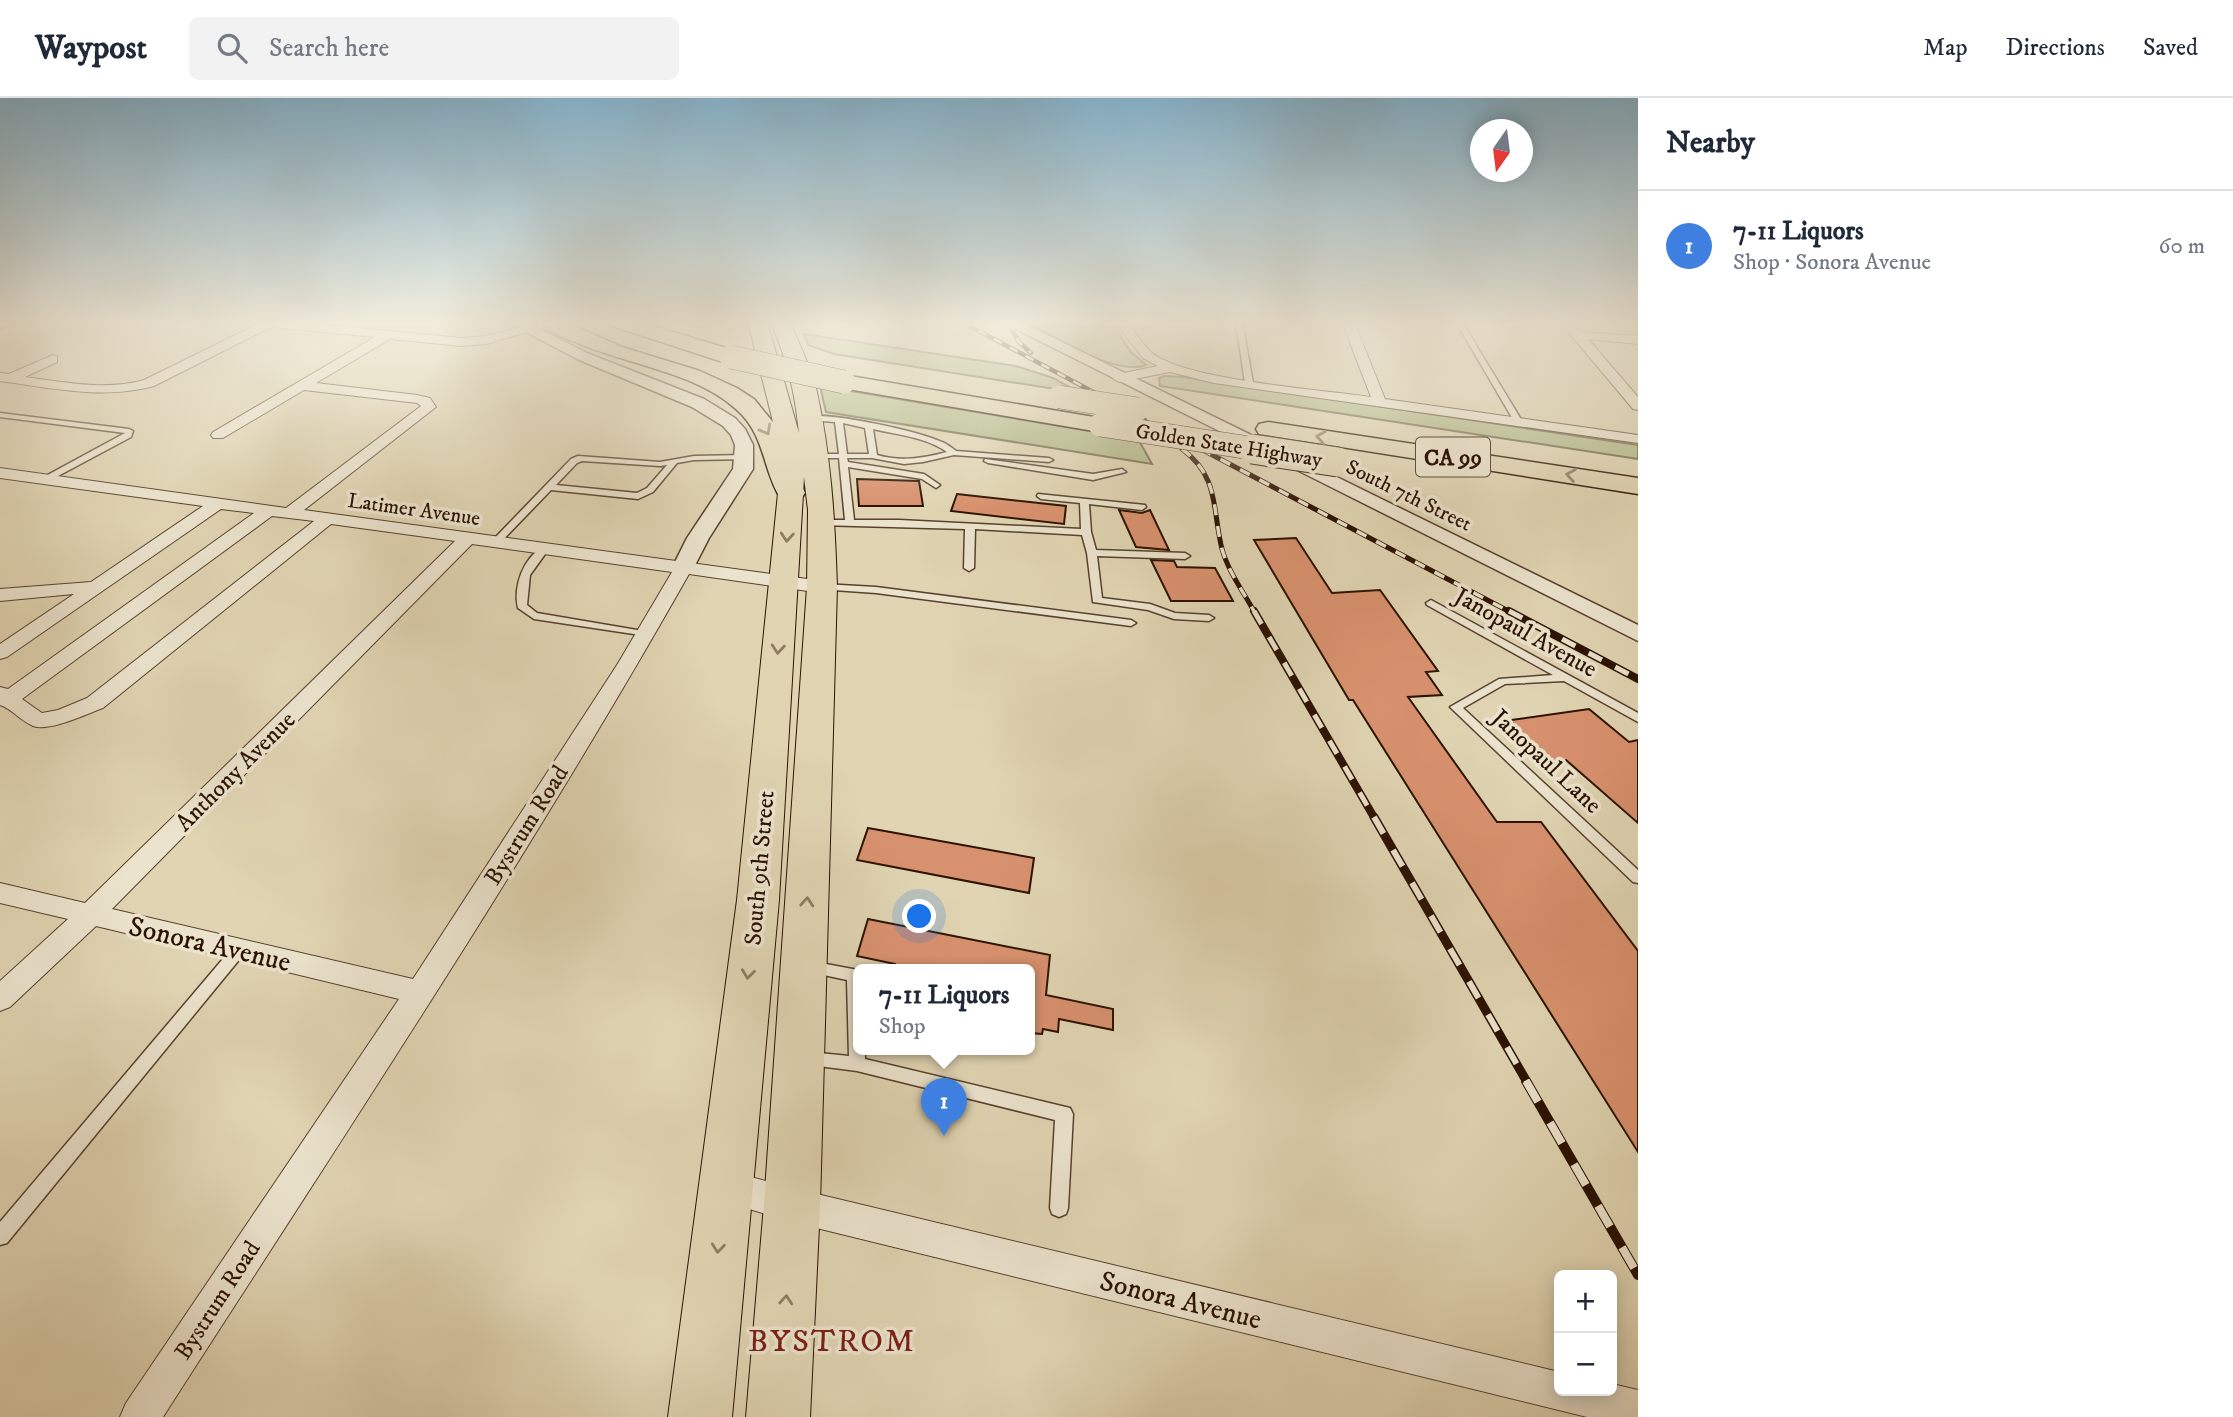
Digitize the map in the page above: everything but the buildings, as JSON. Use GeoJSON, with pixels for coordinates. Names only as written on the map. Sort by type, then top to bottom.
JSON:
{"type":"FeatureCollection","features":[{"type":"Feature","properties":{"kind":"highway"},"geometry":{"type":"LineString","coordinates":[[713,384],[755,395],[779,397]]}},
{"type":"Feature","properties":{"kind":"highway","name":"Golden State Highway"},"geometry":{"type":"LineString","coordinates":[[897,384],[1100,425],[1638,510]]}},
{"type":"Feature","properties":{"kind":"highway","name":"Golden State Highway"},"geometry":{"type":"LineString","coordinates":[[941,384],[1059,397],[1638,486]]}},
{"type":"Feature","properties":{"kind":"highway"},"geometry":{"type":"LineString","coordinates":[[717,385],[759,418],[772,443],[791,493]]}},
{"type":"Feature","properties":{"kind":"main road","name":"South 9th Street"},"geometry":{"type":"LineString","coordinates":[[775,384],[792,450],[791,493],[803,584],[803,966],[792,1205],[778,1417]]}},
{"type":"Feature","properties":{"kind":"main road","name":"South 9th Street"},"geometry":{"type":"LineString","coordinates":[[700,1417],[758,900],[803,584],[821,523],[817,437],[804,384]]}},
{"type":"Feature","properties":{"kind":"main road"},"geometry":{"type":"LineString","coordinates":[[779,397],[800,392],[805,388]]}},
{"type":"Feature","properties":{"kind":"street"},"geometry":{"type":"LineString","coordinates":[[58,384],[111,390],[130,389],[147,384]]}},
{"type":"Feature","properties":{"kind":"street"},"geometry":{"type":"LineString","coordinates":[[651,384],[717,413],[738,433],[744,445],[745,457]]}},
{"type":"Feature","properties":{"kind":"street","name":"South 7th Street"},"geometry":{"type":"LineString","coordinates":[[1130,384],[1638,634]]}},
{"type":"Feature","properties":{"kind":"street"},"geometry":{"type":"LineString","coordinates":[[1254,384],[1638,439]]}},
{"type":"Feature","properties":{"kind":"street"},"geometry":{"type":"LineString","coordinates":[[1371,384],[1378,401]]}},
{"type":"Feature","properties":{"kind":"street"},"geometry":{"type":"LineString","coordinates":[[1619,384],[1638,405]]}},
{"type":"Feature","properties":{"kind":"street"},"geometry":{"type":"LineString","coordinates":[[218,435],[300,385],[417,399],[429,404],[426,411],[288,514]]}},
{"type":"Feature","properties":{"kind":"street","name":"Bystrum Road"},"geometry":{"type":"LineString","coordinates":[[140,1417],[420,992],[627,665],[698,538],[735,485],[743,469],[745,457]]}},
{"type":"Feature","properties":{"kind":"street","name":"Latimer Avenue"},"geometry":{"type":"LineString","coordinates":[[0,473],[466,540],[803,584]]}},
{"type":"Feature","properties":{"kind":"street"},"geometry":{"type":"LineString","coordinates":[[0,653],[216,504]]}},
{"type":"Feature","properties":{"kind":"street"},"geometry":{"type":"LineString","coordinates":[[268,511],[4,696],[38,720],[62,716],[95,702],[326,520]]}},
{"type":"Feature","properties":{"kind":"street","name":"Anthony Avenue"},"geometry":{"type":"LineString","coordinates":[[0,999],[90,915],[466,540]]}},
{"type":"Feature","properties":{"kind":"street"},"geometry":{"type":"LineString","coordinates":[[0,595],[93,587]]}},
{"type":"Feature","properties":{"kind":"street","name":"Sonora Avenue"},"geometry":{"type":"LineString","coordinates":[[0,894],[420,992]]}},
{"type":"Feature","properties":{"kind":"street","name":"Sonora Avenue"},"geometry":{"type":"LineString","coordinates":[[725,1186],[792,1205],[1638,1410]]}},
{"type":"Feature","properties":{"kind":"lane"},"geometry":{"type":"LineString","coordinates":[[1496,384],[1518,421]]}},
{"type":"Feature","properties":{"kind":"lane"},"geometry":{"type":"LineString","coordinates":[[0,415],[129,432],[128,435],[45,480]]}},
{"type":"Feature","properties":{"kind":"lane"},"geometry":{"type":"LineString","coordinates":[[839,420],[850,523]]}},
{"type":"Feature","properties":{"kind":"lane"},"geometry":{"type":"LineString","coordinates":[[817,437],[839,420],[916,436],[941,444],[954,453]]}},
{"type":"Feature","properties":{"kind":"lane"},"geometry":{"type":"LineString","coordinates":[[869,426],[873,456]]}},
{"type":"Feature","properties":{"kind":"lane"},"geometry":{"type":"LineString","coordinates":[[817,437],[842,438]]}},
{"type":"Feature","properties":{"kind":"lane"},"geometry":{"type":"LineString","coordinates":[[817,437],[844,460],[924,477],[936,485]]}},
{"type":"Feature","properties":{"kind":"lane"},"geometry":{"type":"LineString","coordinates":[[844,460],[873,456],[888,462],[913,462],[954,453],[1049,460]]}},
{"type":"Feature","properties":{"kind":"lane"},"geometry":{"type":"LineString","coordinates":[[495,543],[574,461],[581,458],[660,464],[711,456],[745,457]]}},
{"type":"Feature","properties":{"kind":"lane"},"geometry":{"type":"LineString","coordinates":[[979,456],[990,462],[1016,467],[1093,477],[1122,471]]}},
{"type":"Feature","properties":{"kind":"lane"},"geometry":{"type":"LineString","coordinates":[[549,487],[638,496],[650,490],[674,462]]}},
{"type":"Feature","properties":{"kind":"lane"},"geometry":{"type":"LineString","coordinates":[[1041,496],[1142,507]]}},
{"type":"Feature","properties":{"kind":"lane"},"geometry":{"type":"LineString","coordinates":[[1084,501],[1097,600],[1150,607],[1174,616],[1209,618]]}},
{"type":"Feature","properties":{"kind":"lane"},"geometry":{"type":"LineString","coordinates":[[821,523],[1086,532]]}},
{"type":"Feature","properties":{"kind":"lane"},"geometry":{"type":"LineString","coordinates":[[969,568],[970,527]]}},
{"type":"Feature","properties":{"kind":"lane"},"geometry":{"type":"LineString","coordinates":[[543,550],[527,569],[521,584],[522,606],[534,616],[642,635]]}},
{"type":"Feature","properties":{"kind":"lane"},"geometry":{"type":"LineString","coordinates":[[1092,553],[1185,556]]}},
{"type":"Feature","properties":{"kind":"lane"},"geometry":{"type":"LineString","coordinates":[[803,584],[876,590],[1131,623]]}},
{"type":"Feature","properties":{"kind":"lane","name":"Janopaul Avenue"},"geometry":{"type":"LineString","coordinates":[[1431,603],[1638,718]]}},
{"type":"Feature","properties":{"kind":"lane","name":"Janopaul Lane"},"geometry":{"type":"LineString","coordinates":[[1566,678],[1503,681],[1456,707],[1638,878]]}},
{"type":"Feature","properties":{"kind":"lane"},"geometry":{"type":"LineString","coordinates":[[0,1236],[238,951]]}},
{"type":"Feature","properties":{"kind":"lane"},"geometry":{"type":"LineString","coordinates":[[803,966],[853,975]]}},
{"type":"Feature","properties":{"kind":"lane"},"geometry":{"type":"LineString","coordinates":[[857,1055],[857,1064]]}},
{"type":"Feature","properties":{"kind":"lane"},"geometry":{"type":"LineString","coordinates":[[799,1058],[857,1064],[1064,1114],[1059,1208]]}},
{"type":"Feature","properties":{"kind":"green space"},"geometry":{"type":"Polygon","coordinates":[[[1020,384],[1063,384],[1080,393],[1020,384]]]}},
{"type":"Feature","properties":{"kind":"green space"},"geometry":{"type":"Polygon","coordinates":[[[1160,384],[1228,384],[1638,445],[1638,459],[1160,386],[1160,384]]]}},
{"type":"Feature","properties":{"kind":"green space"},"geometry":{"type":"Polygon","coordinates":[[[820,386],[1138,439],[1152,464],[826,412],[820,386]]]}},
{"type":"Feature","properties":{"kind":"railway"},"geometry":{"type":"LineString","coordinates":[[1077,384],[1140,417]]}},
{"type":"Feature","properties":{"kind":"railway"},"geometry":{"type":"LineString","coordinates":[[1136,414],[1140,417]]}},
{"type":"Feature","properties":{"kind":"railway"},"geometry":{"type":"LineString","coordinates":[[1140,417],[1144,419]]}},
{"type":"Feature","properties":{"kind":"railway"},"geometry":{"type":"LineString","coordinates":[[1140,417],[1185,450]]}},
{"type":"Feature","properties":{"kind":"railway"},"geometry":{"type":"LineString","coordinates":[[1175,435],[1204,450]]}},
{"type":"Feature","properties":{"kind":"railway"},"geometry":{"type":"LineString","coordinates":[[1182,449],[1203,471],[1209,483],[1222,549],[1232,574],[1255,613]]}},
{"type":"Feature","properties":{"kind":"railway"},"geometry":{"type":"LineString","coordinates":[[1201,449],[1512,613]]}},
{"type":"Feature","properties":{"kind":"railway"},"geometry":{"type":"LineString","coordinates":[[1254,611],[1375,819]]}},
{"type":"Feature","properties":{"kind":"railway"},"geometry":{"type":"LineString","coordinates":[[1509,611],[1638,679]]}},
{"type":"Feature","properties":{"kind":"railway"},"geometry":{"type":"LineString","coordinates":[[1374,817],[1527,1082]]}},
{"type":"Feature","properties":{"kind":"railway"},"geometry":{"type":"LineString","coordinates":[[1526,1081],[1638,1275]]}},
{"type":"Feature","properties":{"kind":"place","name":"7-11 Liquors"},"geometry":{"type":"Point","coordinates":[944,1136]}},
{"type":"Feature","properties":{"kind":"district","name":"BYSTROM"},"geometry":{"type":"Point","coordinates":[832,1340]}}]}
